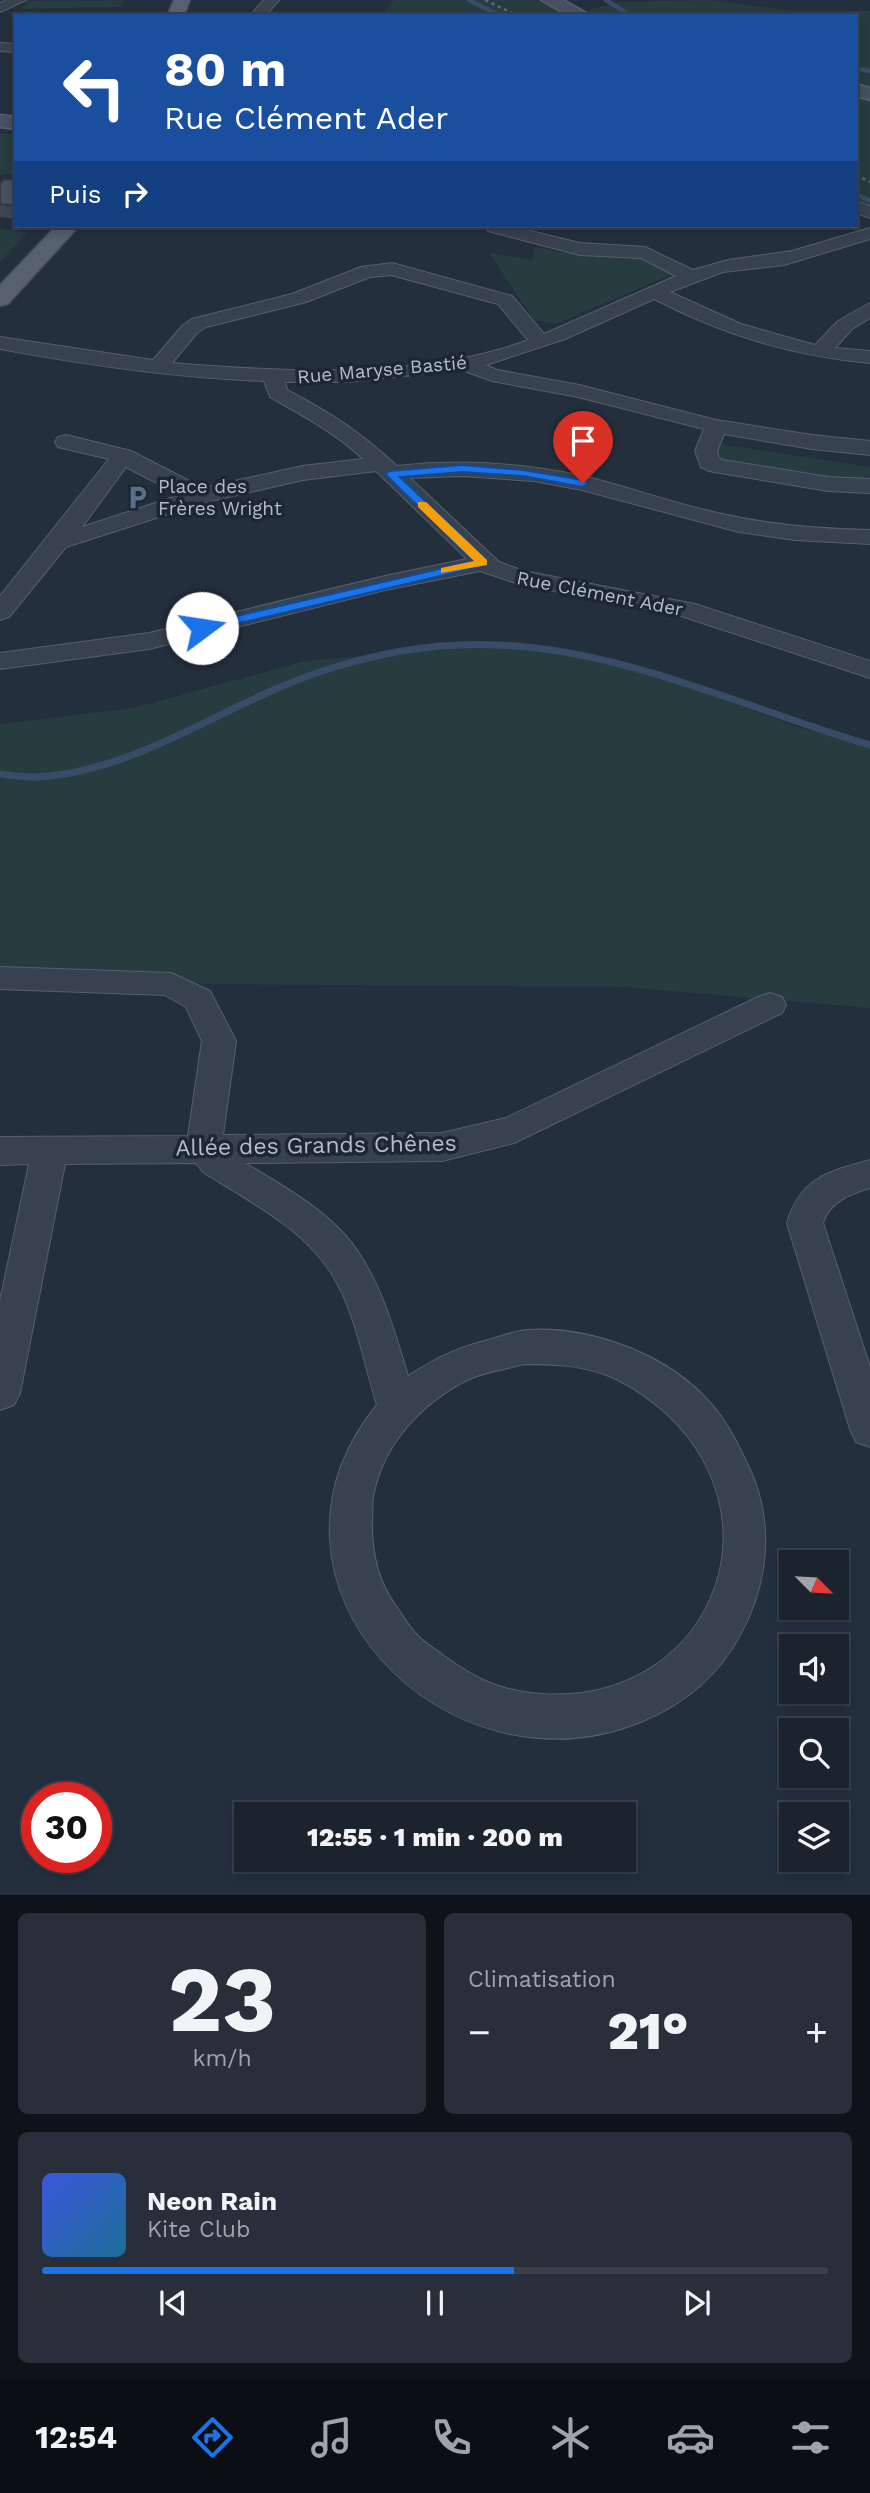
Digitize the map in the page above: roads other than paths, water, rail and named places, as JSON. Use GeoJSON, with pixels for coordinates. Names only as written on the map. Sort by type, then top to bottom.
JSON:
{"type":"FeatureCollection","features":[{"type":"Feature","properties":{"kind":"main road"},"geometry":{"type":"LineString","coordinates":[[0,283],[52,228]]}},
{"type":"Feature","properties":{"kind":"main road"},"geometry":{"type":"LineString","coordinates":[[0,299],[66,228]]}},
{"type":"Feature","properties":{"kind":"street"},"geometry":{"type":"LineString","coordinates":[[0,8],[19,0]]}},
{"type":"Feature","properties":{"kind":"street"},"geometry":{"type":"LineString","coordinates":[[259,14],[272,0]]}},
{"type":"Feature","properties":{"kind":"street"},"geometry":{"type":"LineString","coordinates":[[549,0],[580,14]]}},
{"type":"Feature","properties":{"kind":"street"},"geometry":{"type":"LineString","coordinates":[[498,228],[580,249],[645,253],[694,277]]}},
{"type":"Feature","properties":{"kind":"street","name":"Rue Maryse Bastié"},"geometry":{"type":"LineString","coordinates":[[0,343],[158,366],[273,376],[396,371],[464,364],[500,356],[540,342],[721,267],[793,257],[870,233]]}},
{"type":"Feature","properties":{"kind":"street"},"geometry":{"type":"LineString","coordinates":[[158,366],[190,329],[199,323],[299,298],[380,268],[505,300],[540,342]]}},
{"type":"Feature","properties":{"kind":"street"},"geometry":{"type":"LineString","coordinates":[[656,292],[743,334],[819,352],[870,356]]}},
{"type":"Feature","properties":{"kind":"street"},"geometry":{"type":"LineString","coordinates":[[819,352],[845,325],[870,309]]}},
{"type":"Feature","properties":{"kind":"street"},"geometry":{"type":"LineString","coordinates":[[464,364],[492,375],[559,386],[716,426],[812,442],[870,448]]}},
{"type":"Feature","properties":{"kind":"street","name":"Rue Clément Ader"},"geometry":{"type":"LineString","coordinates":[[273,376],[274,388],[282,398],[355,439],[482,563],[501,573],[685,609],[870,670]]}},
{"type":"Feature","properties":{"kind":"street"},"geometry":{"type":"LineString","coordinates":[[716,426],[706,451],[709,462],[716,466],[828,484],[870,486]]}},
{"type":"Feature","properties":{"kind":"street"},"geometry":{"type":"LineString","coordinates":[[66,442],[123,456],[200,496]]}},
{"type":"Feature","properties":{"kind":"street"},"geometry":{"type":"LineString","coordinates":[[0,612],[58,542],[123,456]]}},
{"type":"Feature","properties":{"kind":"street"},"geometry":{"type":"LineString","coordinates":[[58,542],[200,496],[303,473],[462,468],[523,473],[583,483],[747,526],[809,535],[870,537]]}},
{"type":"Feature","properties":{"kind":"street"},"geometry":{"type":"LineString","coordinates":[[0,661],[149,641],[385,583],[482,563]]}},
{"type":"Feature","properties":{"kind":"street"},"geometry":{"type":"LineString","coordinates":[[0,978],[172,985],[199,999],[219,1041],[204,1148],[216,1162],[308,1224],[344,1261],[364,1306],[397,1406]]}},
{"type":"Feature","properties":{"kind":"street","name":"Allée des Grands Chênes"},"geometry":{"type":"LineString","coordinates":[[0,1151],[442,1147],[514,1130],[770,1004]]}},
{"type":"Feature","properties":{"kind":"street"},"geometry":{"type":"LineString","coordinates":[[0,1393],[50,1151]]}},
{"type":"Feature","properties":{"kind":"street"},"geometry":{"type":"LineString","coordinates":[[870,1174],[837,1184],[819,1195],[809,1207],[805,1223],[870,1429]]}},
{"type":"Feature","properties":{"kind":"street"},"geometry":{"type":"LineString","coordinates":[[524,1347],[565,1348],[608,1358],[629,1366],[667,1389],[699,1419],[724,1455],[740,1496],[745,1518],[745,1563],[740,1585],[723,1626],[710,1645],[674,1680],[653,1693],[605,1712],[580,1716],[527,1716],[496,1709],[438,1682],[414,1663],[387,1633],[362,1591],[354,1564],[349,1509],[354,1483],[362,1458],[375,1434],[397,1406],[411,1392],[445,1369],[483,1354],[524,1347]]}},
{"type":"Feature","properties":{"kind":"waterway"},"geometry":{"type":"LineString","coordinates":[[469,0],[497,14]]}},
{"type":"Feature","properties":{"kind":"waterway"},"geometry":{"type":"LineString","coordinates":[[606,0],[628,14]]}},
{"type":"Feature","properties":{"kind":"waterway"},"geometry":{"type":"LineString","coordinates":[[858,68],[870,71]]}},
{"type":"Feature","properties":{"kind":"waterway"},"geometry":{"type":"LineString","coordinates":[[858,195],[870,201]]}},
{"type":"Feature","properties":{"kind":"waterway"},"geometry":{"type":"LineString","coordinates":[[0,774],[37,777],[76,772],[113,762],[186,732],[292,682],[329,669],[391,653],[476,644],[544,649],[639,669],[870,745]]}},
{"type":"Feature","properties":{"kind":"railway"},"geometry":{"type":"LineString","coordinates":[[485,0],[514,14]]}},
{"type":"Feature","properties":{"kind":"railway"},"geometry":{"type":"LineString","coordinates":[[858,176],[870,182]]}},
{"type":"Feature","properties":{"kind":"place","name":"Place des Frères Wright"},"geometry":{"type":"Point","coordinates":[138,497]}}]}
